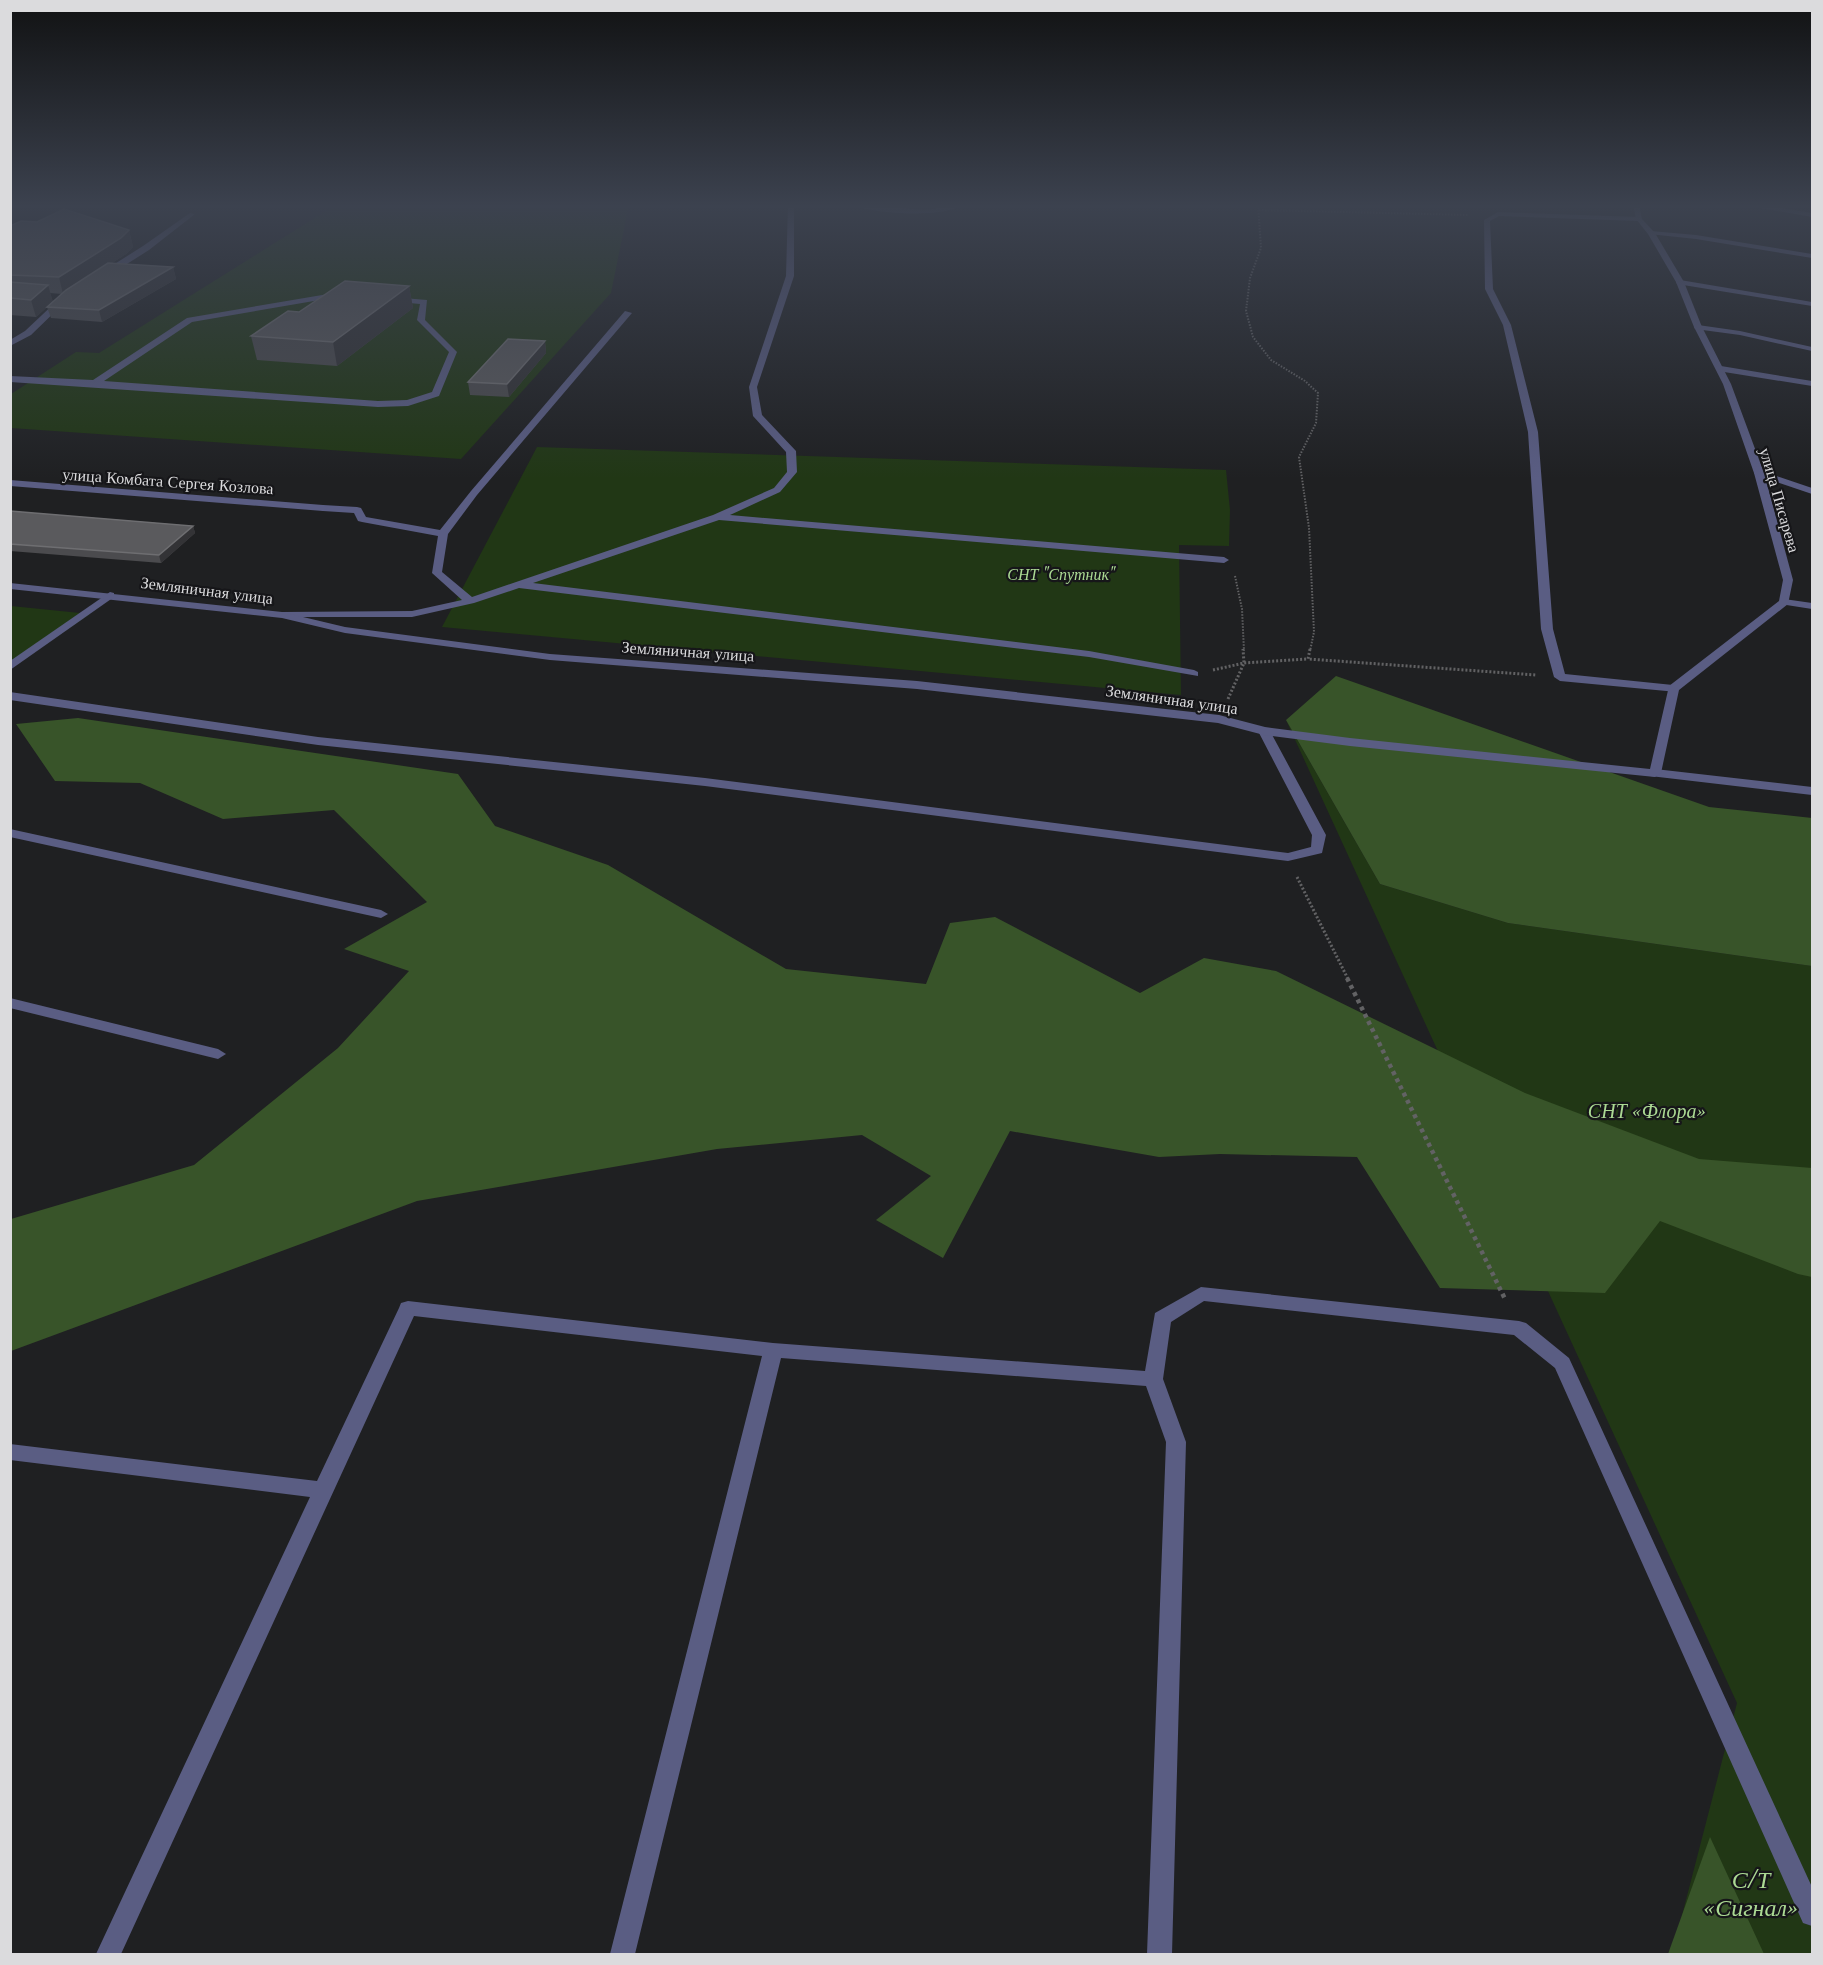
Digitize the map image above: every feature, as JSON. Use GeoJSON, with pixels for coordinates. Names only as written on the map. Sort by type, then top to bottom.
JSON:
{"type":"FeatureCollection","features":[{"type":"Feature","properties":{"kind":"street"},"geometry":{"type":"LineString","coordinates":[[95,383],[190,320],[330,296]]}},
{"type":"Feature","properties":{"kind":"street"},"geometry":{"type":"LineString","coordinates":[[282,615],[412,614],[470,601],[717,517],[777,490],[792,472],[791,451],[758,416],[753,387],[783,296]]}},
{"type":"Feature","properties":{"kind":"street"},"geometry":{"type":"LineString","coordinates":[[1492,296],[1507,325],[1533,432],[1547,629],[1560,677],[1673,689]]}},
{"type":"Feature","properties":{"kind":"street","name":"улица Писарева"},"geometry":{"type":"LineString","coordinates":[[1685,296],[1698,327],[1721,369],[1759,473],[1788,580],[1784,602]]}},
{"type":"Feature","properties":{"kind":"street"},"geometry":{"type":"LineString","coordinates":[[1762,296],[1812,304]]}},
{"type":"Feature","properties":{"kind":"street"},"geometry":{"type":"LineString","coordinates":[[10,344],[28,333],[65,298],[54,298]]}},
{"type":"Feature","properties":{"kind":"street"},"geometry":{"type":"LineString","coordinates":[[10,379],[378,404],[408,403],[436,394],[453,352],[421,320],[424,302],[382,298]]}},
{"type":"Feature","properties":{"kind":"street"},"geometry":{"type":"LineString","coordinates":[[470,601],[437,573],[443,534],[474,493],[628,313]]}},
{"type":"Feature","properties":{"kind":"street"},"geometry":{"type":"LineString","coordinates":[[1698,327],[1740,333],[1812,349]]}},
{"type":"Feature","properties":{"kind":"street"},"geometry":{"type":"LineString","coordinates":[[1721,369],[1812,384]]}},
{"type":"Feature","properties":{"kind":"street"},"geometry":{"type":"LineString","coordinates":[[1759,473],[1812,491]]}},
{"type":"Feature","properties":{"kind":"street","name":"улица Комбата Сергея Козлова"},"geometry":{"type":"LineString","coordinates":[[10,483],[357,510],[362,519],[443,534]]}},
{"type":"Feature","properties":{"kind":"street"},"geometry":{"type":"LineString","coordinates":[[717,517],[1224,560]]}},
{"type":"Feature","properties":{"kind":"street"},"geometry":{"type":"LineString","coordinates":[[514,585],[1089,654],[1194,674]]}},
{"type":"Feature","properties":{"kind":"street","name":"Земляничная улица"},"geometry":{"type":"LineString","coordinates":[[10,586],[282,615],[345,630],[550,657],[917,685],[1219,719],[1264,731],[1812,791]]}},
{"type":"Feature","properties":{"kind":"street"},"geometry":{"type":"LineString","coordinates":[[10,667],[110,595]]}},
{"type":"Feature","properties":{"kind":"street"},"geometry":{"type":"LineString","coordinates":[[1655,773],[1673,689],[1784,602],[1812,606]]}},
{"type":"Feature","properties":{"kind":"street"},"geometry":{"type":"LineString","coordinates":[[10,696],[318,741],[705,782],[1288,857],[1317,850],[1319,835],[1264,731]]}},
{"type":"Feature","properties":{"kind":"street"},"geometry":{"type":"LineString","coordinates":[[10,833],[381,914]]}},
{"type":"Feature","properties":{"kind":"street"},"geometry":{"type":"LineString","coordinates":[[10,1003],[218,1054]]}},
{"type":"Feature","properties":{"kind":"street"},"geometry":{"type":"LineString","coordinates":[[1160,1954],[1176,1442],[1153,1379],[1162,1318],[1201,1294],[1519,1328],[1562,1363],[1812,1914]]}},
{"type":"Feature","properties":{"kind":"street"},"geometry":{"type":"LineString","coordinates":[[108,1954],[408,1308],[773,1350],[1153,1379]]}},
{"type":"Feature","properties":{"kind":"street"},"geometry":{"type":"LineString","coordinates":[[622,1954],[773,1350]]}},
{"type":"Feature","properties":{"kind":"street"},"geometry":{"type":"LineString","coordinates":[[10,1452],[323,1490]]}},
{"type":"Feature","properties":{"kind":"path"},"geometry":{"type":"LineString","coordinates":[[1248,296],[1246,311],[1253,337],[1271,360],[1305,381],[1318,393],[1316,423],[1299,458],[1309,528],[1314,632],[1308,659]]}},
{"type":"Feature","properties":{"kind":"path"},"geometry":{"type":"LineString","coordinates":[[1219,719],[1244,663],[1242,609],[1232,562],[1224,560]]}},
{"type":"Feature","properties":{"kind":"path"},"geometry":{"type":"LineString","coordinates":[[1194,674],[1244,663],[1308,659],[1560,677]]}},
{"type":"Feature","properties":{"kind":"path"},"geometry":{"type":"LineString","coordinates":[[1288,857],[1519,1328]]}},
{"type":"Feature","properties":{"kind":"green space"},"geometry":{"type":"Polygon","coordinates":[[[191,296],[609,296],[461,459],[11,428],[11,394],[76,352],[99,353],[191,296]]]}},
{"type":"Feature","properties":{"kind":"green space","name":"СНТ \"Спутник\""},"geometry":{"type":"Polygon","coordinates":[[[537,447],[1226,470],[1230,510],[1229,546],[1179,545],[1181,695],[442,627],[537,447]]]}},
{"type":"Feature","properties":{"kind":"green space"},"geometry":{"type":"Polygon","coordinates":[[[11,606],[90,614],[11,668],[11,606]]]}},
{"type":"Feature","properties":{"kind":"green space"},"geometry":{"type":"Polygon","coordinates":[[[1336,676],[1709,807],[1812,818],[1812,966],[1508,923],[1380,884],[1286,720],[1336,676]]]}},
{"type":"Feature","properties":{"kind":"green space"},"geometry":{"type":"Polygon","coordinates":[[[78,718],[458,774],[495,826],[608,865],[786,969],[926,984],[950,923],[995,917],[1140,993],[1204,958],[1276,971],[1525,1093],[1699,1159],[1812,1168],[1812,1277],[1798,1274],[1660,1221],[1605,1293],[1440,1288],[1357,1157],[1220,1154],[1159,1157],[1010,1131],[943,1258],[876,1220],[931,1176],[862,1135],[717,1149],[417,1201],[11,1351],[11,1219],[194,1165],[338,1048],[409,971],[344,949],[427,902],[334,810],[223,819],[140,783],[55,781],[16,724],[78,718]]]}},
{"type":"Feature","properties":{"kind":"green space","name":"СНТ «Флора»"},"geometry":{"type":"Polygon","coordinates":[[[1286,720],[1380,884],[1508,923],[1812,966],[1812,1954],[1672,1954],[1737,1703],[1286,720]]]}},
{"type":"Feature","properties":{"kind":"green space"},"geometry":{"type":"Polygon","coordinates":[[[1710,1837],[1764,1954],[1668,1954],[1710,1837]]]}},
{"type":"Feature","properties":{"kind":"building"},"geometry":{"type":"Polygon","coordinates":[[[10,296],[36,296],[31,300],[10,298],[10,296]]]}},
{"type":"Feature","properties":{"kind":"building"},"geometry":{"type":"Polygon","coordinates":[[[60,296],[124,296],[99,310],[47,307],[60,296]]]}},
{"type":"Feature","properties":{"kind":"building"},"geometry":{"type":"Polygon","coordinates":[[[323,296],[396,296],[333,342],[251,336],[288,311],[299,312],[323,296]]]}},
{"type":"Feature","properties":{"kind":"building"},"geometry":{"type":"Polygon","coordinates":[[[508,339],[545,341],[507,384],[468,382],[508,339]]]}},
{"type":"Feature","properties":{"kind":"building"},"geometry":{"type":"Polygon","coordinates":[[[10,511],[193,526],[159,555],[10,544],[10,511]]]}},
{"type":"Feature","properties":{"kind":"park label","name":"С/Т «Сигнал»"},"geometry":{"type":"Point","coordinates":[1751,1893]}}]}
